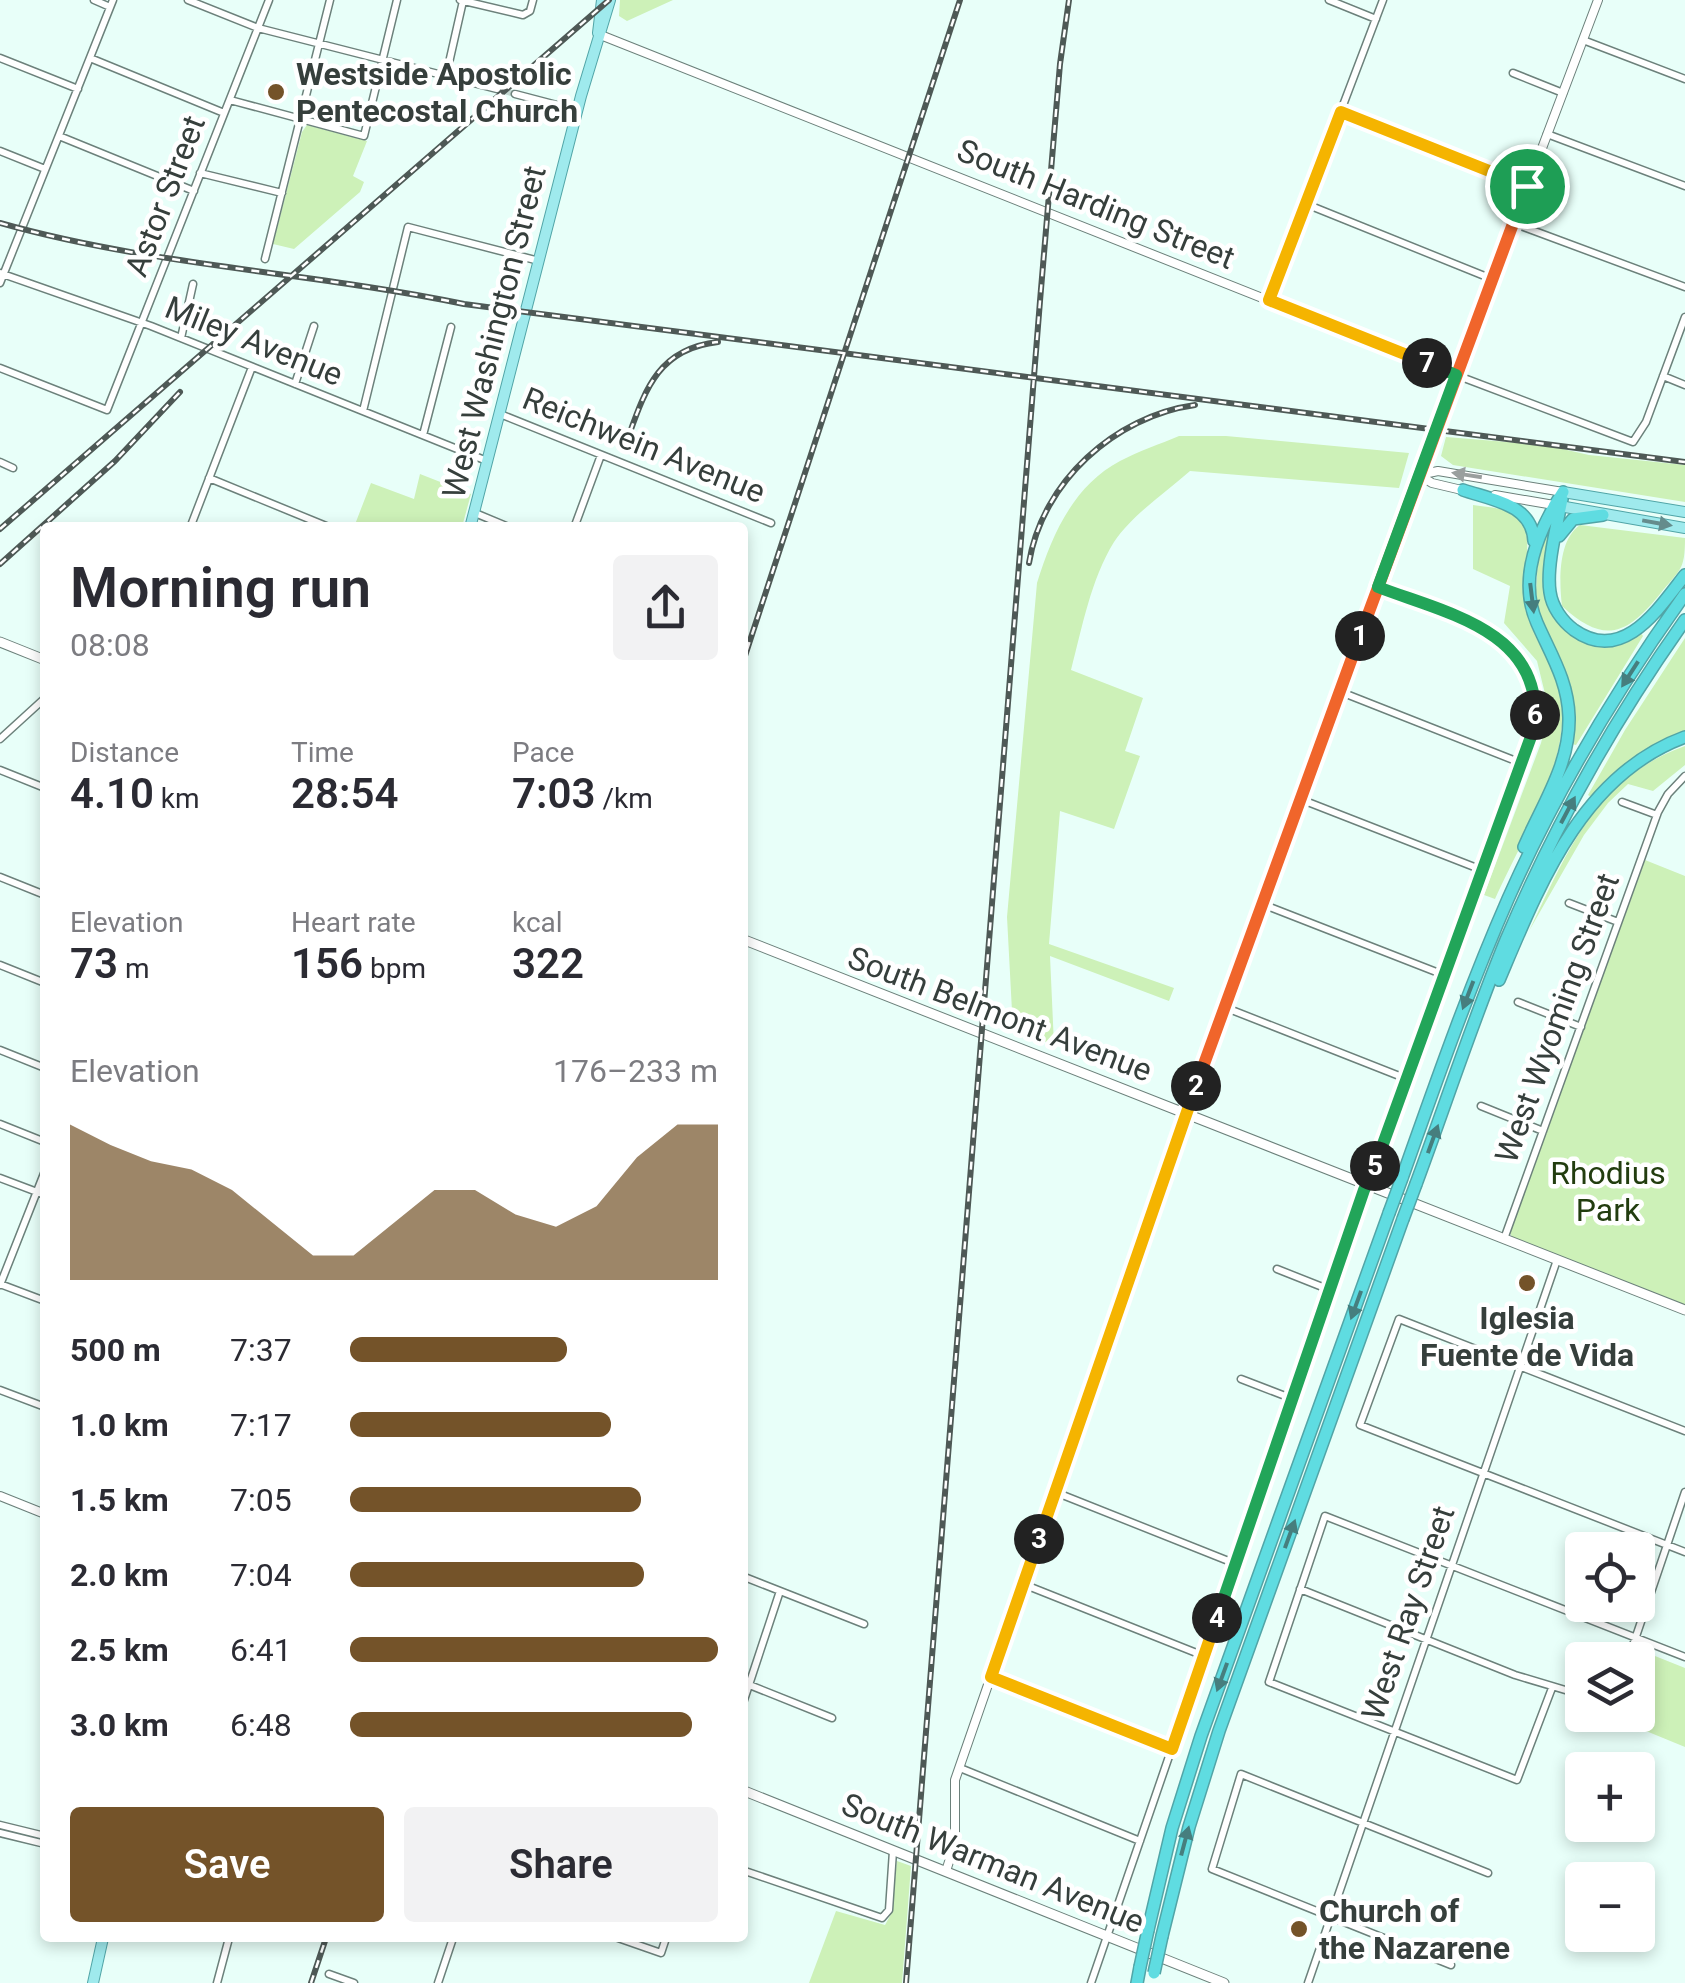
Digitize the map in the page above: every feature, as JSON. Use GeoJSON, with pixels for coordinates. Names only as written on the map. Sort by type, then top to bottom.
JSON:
{"type":"FeatureCollection","features":[{"type":"Feature","properties":{"kind":"highway"},"geometry":{"type":"LineString","coordinates":[[1137,1983],[1172,1828],[1201,1736],[1512,876],[1560,770],[1568,738],[1565,687],[1531,604],[1532,525],[1525,514],[1463,490]]}},
{"type":"Feature","properties":{"kind":"highway"},"geometry":{"type":"LineString","coordinates":[[1534,551],[1563,492]]}},
{"type":"Feature","properties":{"kind":"highway"},"geometry":{"type":"LineString","coordinates":[[1557,506],[1549,581],[1554,605],[1572,629],[1594,639],[1615,639],[1634,632],[1685,575]]}},
{"type":"Feature","properties":{"kind":"highway"},"geometry":{"type":"LineString","coordinates":[[1555,545],[1570,521],[1603,515]]}},
{"type":"Feature","properties":{"kind":"highway"},"geometry":{"type":"LineString","coordinates":[[1490,940],[1534,842],[1581,755],[1685,594]]}},
{"type":"Feature","properties":{"kind":"highway"},"geometry":{"type":"LineString","coordinates":[[1154,1978],[1185,1842],[1214,1748],[1505,944],[1548,849],[1609,737],[1685,620]]}},
{"type":"Feature","properties":{"kind":"highway"},"geometry":{"type":"LineString","coordinates":[[1449,1094],[1524,923],[1578,822],[1623,772],[1648,754],[1685,738]]}},
{"type":"Feature","properties":{"kind":"main road","name":"West Washington Street"},"geometry":{"type":"LineString","coordinates":[[598,34],[602,0]]}},
{"type":"Feature","properties":{"kind":"main road","name":"West Washington Street"},"geometry":{"type":"LineString","coordinates":[[472,522],[610,0]]}},
{"type":"Feature","properties":{"kind":"main road"},"geometry":{"type":"LineString","coordinates":[[1563,492],[1685,512]]}},
{"type":"Feature","properties":{"kind":"main road"},"geometry":{"type":"LineString","coordinates":[[1557,506],[1685,528]]}},
{"type":"Feature","properties":{"kind":"main road"},"geometry":{"type":"LineString","coordinates":[[0,642],[40,658]]}},
{"type":"Feature","properties":{"kind":"main road","name":"South Belmont Avenue"},"geometry":{"type":"LineString","coordinates":[[748,941],[1685,1310]]}},
{"type":"Feature","properties":{"kind":"main road","name":"South Warman Avenue"},"geometry":{"type":"LineString","coordinates":[[748,1792],[1224,1983]]}},
{"type":"Feature","properties":{"kind":"main road"},"geometry":{"type":"LineString","coordinates":[[94,1983],[103,1942]]}},
{"type":"Feature","properties":{"kind":"street"},"geometry":{"type":"LineString","coordinates":[[0,283],[112,3],[94,0]]}},
{"type":"Feature","properties":{"kind":"street"},"geometry":{"type":"LineString","coordinates":[[190,0],[258,28],[497,89]]}},
{"type":"Feature","properties":{"kind":"street","name":"Astor Street"},"geometry":{"type":"LineString","coordinates":[[0,368],[107,410],[269,0]]}},
{"type":"Feature","properties":{"kind":"street"},"geometry":{"type":"LineString","coordinates":[[265,259],[330,0]]}},
{"type":"Feature","properties":{"kind":"street"},"geometry":{"type":"LineString","coordinates":[[230,100],[364,136],[397,0]]}},
{"type":"Feature","properties":{"kind":"street"},"geometry":{"type":"LineString","coordinates":[[446,76],[462,0],[519,15],[528,13],[533,0]]}},
{"type":"Feature","properties":{"kind":"street"},"geometry":{"type":"LineString","coordinates":[[1329,0],[1376,19]]}},
{"type":"Feature","properties":{"kind":"street"},"geometry":{"type":"LineString","coordinates":[[1269,300],[1384,0]]}},
{"type":"Feature","properties":{"kind":"street"},"geometry":{"type":"LineString","coordinates":[[946,1872],[955,1846],[954,1786],[1186,1114],[1419,474],[1598,0]]}},
{"type":"Feature","properties":{"kind":"street","name":"South Harding Street"},"geometry":{"type":"LineString","coordinates":[[598,34],[1633,442],[1646,422],[1663,376]]}},
{"type":"Feature","properties":{"kind":"street"},"geometry":{"type":"LineString","coordinates":[[1583,40],[1685,79]]}},
{"type":"Feature","properties":{"kind":"street"},"geometry":{"type":"LineString","coordinates":[[0,58],[78,88]]}},
{"type":"Feature","properties":{"kind":"street"},"geometry":{"type":"LineString","coordinates":[[90,58],[224,112]]}},
{"type":"Feature","properties":{"kind":"street"},"geometry":{"type":"LineString","coordinates":[[1513,73],[1563,93]]}},
{"type":"Feature","properties":{"kind":"street"},"geometry":{"type":"LineString","coordinates":[[516,94],[578,110]]}},
{"type":"Feature","properties":{"kind":"street"},"geometry":{"type":"LineString","coordinates":[[1341,112],[1527,186]]}},
{"type":"Feature","properties":{"kind":"street"},"geometry":{"type":"LineString","coordinates":[[1547,134],[1685,186]]}},
{"type":"Feature","properties":{"kind":"street"},"geometry":{"type":"LineString","coordinates":[[58,136],[194,190]]}},
{"type":"Feature","properties":{"kind":"street"},"geometry":{"type":"LineString","coordinates":[[0,152],[46,169]]}},
{"type":"Feature","properties":{"kind":"street"},"geometry":{"type":"LineString","coordinates":[[200,173],[282,193]]}},
{"type":"Feature","properties":{"kind":"street"},"geometry":{"type":"LineString","coordinates":[[1306,204],[1492,279]]}},
{"type":"Feature","properties":{"kind":"street"},"geometry":{"type":"LineString","coordinates":[[1514,223],[1685,287]]}},
{"type":"Feature","properties":{"kind":"street"},"geometry":{"type":"LineString","coordinates":[[363,411],[408,227],[538,261]]}},
{"type":"Feature","properties":{"kind":"street","name":"Miley Avenue"},"geometry":{"type":"LineString","coordinates":[[2,274],[181,338],[487,461]]}},
{"type":"Feature","properties":{"kind":"street"},"geometry":{"type":"LineString","coordinates":[[181,338],[192,284]]}},
{"type":"Feature","properties":{"kind":"street"},"geometry":{"type":"LineString","coordinates":[[1685,317],[1663,376],[1685,384]]}},
{"type":"Feature","properties":{"kind":"street"},"geometry":{"type":"LineString","coordinates":[[295,384],[314,326]]}},
{"type":"Feature","properties":{"kind":"street"},"geometry":{"type":"LineString","coordinates":[[423,435],[451,327]]}},
{"type":"Feature","properties":{"kind":"street"},"geometry":{"type":"LineString","coordinates":[[192,522],[252,367]]}},
{"type":"Feature","properties":{"kind":"street","name":"Reichwein Avenue"},"geometry":{"type":"LineString","coordinates":[[499,414],[771,523]]}},
{"type":"Feature","properties":{"kind":"street"},"geometry":{"type":"LineString","coordinates":[[576,522],[601,455]]}},
{"type":"Feature","properties":{"kind":"street"},"geometry":{"type":"LineString","coordinates":[[0,462],[13,468]]}},
{"type":"Feature","properties":{"kind":"street"},"geometry":{"type":"LineString","coordinates":[[1419,474],[1438,471],[1563,492]]}},
{"type":"Feature","properties":{"kind":"street"},"geometry":{"type":"LineString","coordinates":[[1419,474],[1432,483],[1557,506]]}},
{"type":"Feature","properties":{"kind":"street"},"geometry":{"type":"LineString","coordinates":[[209,478],[316,522]]}},
{"type":"Feature","properties":{"kind":"street"},"geometry":{"type":"LineString","coordinates":[[474,512],[497,522]]}},
{"type":"Feature","properties":{"kind":"street"},"geometry":{"type":"LineString","coordinates":[[1091,1983],[1330,1290],[1534,727],[1535,696],[1525,666],[1511,647],[1497,636],[1378,587]]}},
{"type":"Feature","properties":{"kind":"street"},"geometry":{"type":"LineString","coordinates":[[1340,691],[1521,763]]}},
{"type":"Feature","properties":{"kind":"street"},"geometry":{"type":"LineString","coordinates":[[0,739],[40,703]]}},
{"type":"Feature","properties":{"kind":"street"},"geometry":{"type":"LineString","coordinates":[[0,770],[40,786]]}},
{"type":"Feature","properties":{"kind":"street","name":"West Wyoming Street"},"geometry":{"type":"LineString","coordinates":[[1504,1239],[1657,815],[1668,794],[1685,776]]}},
{"type":"Feature","properties":{"kind":"street"},"geometry":{"type":"LineString","coordinates":[[1300,799],[1482,870]]}},
{"type":"Feature","properties":{"kind":"street"},"geometry":{"type":"LineString","coordinates":[[1622,802],[1657,815]]}},
{"type":"Feature","properties":{"kind":"street"},"geometry":{"type":"LineString","coordinates":[[0,876],[40,891]]}},
{"type":"Feature","properties":{"kind":"street"},"geometry":{"type":"LineString","coordinates":[[1262,904],[1444,975]]}},
{"type":"Feature","properties":{"kind":"street"},"geometry":{"type":"LineString","coordinates":[[1569,904],[1618,922]]}},
{"type":"Feature","properties":{"kind":"street"},"geometry":{"type":"LineString","coordinates":[[0,965],[40,981]]}},
{"type":"Feature","properties":{"kind":"street"},"geometry":{"type":"LineString","coordinates":[[1518,1002],[1581,1026]]}},
{"type":"Feature","properties":{"kind":"street"},"geometry":{"type":"LineString","coordinates":[[1224,1007],[1406,1078]]}},
{"type":"Feature","properties":{"kind":"street"},"geometry":{"type":"LineString","coordinates":[[0,1050],[40,1066]]}},
{"type":"Feature","properties":{"kind":"street"},"geometry":{"type":"LineString","coordinates":[[1481,1106],[1543,1131]]}},
{"type":"Feature","properties":{"kind":"street"},"geometry":{"type":"LineString","coordinates":[[0,1124],[40,1140]]}},
{"type":"Feature","properties":{"kind":"street"},"geometry":{"type":"LineString","coordinates":[[0,1178],[40,1194]]}},
{"type":"Feature","properties":{"kind":"street"},"geometry":{"type":"LineString","coordinates":[[40,1196],[0,1284],[40,1300]]}},
{"type":"Feature","properties":{"kind":"street","name":"West Ray Street"},"geometry":{"type":"LineString","coordinates":[[1308,1983],[1557,1260]]}},
{"type":"Feature","properties":{"kind":"street"},"geometry":{"type":"LineString","coordinates":[[1277,1269],[1330,1290]]}},
{"type":"Feature","properties":{"kind":"street"},"geometry":{"type":"LineString","coordinates":[[1685,1431],[1399,1319],[1360,1425],[1685,1552]]}},
{"type":"Feature","properties":{"kind":"street"},"geometry":{"type":"LineString","coordinates":[[1241,1379],[1292,1398]]}},
{"type":"Feature","properties":{"kind":"street"},"geometry":{"type":"LineString","coordinates":[[0,1390],[40,1405]]}},
{"type":"Feature","properties":{"kind":"street"},"geometry":{"type":"LineString","coordinates":[[1055,1492],[1236,1564]]}},
{"type":"Feature","properties":{"kind":"street"},"geometry":{"type":"LineString","coordinates":[[1635,1642],[1685,1492]]}},
{"type":"Feature","properties":{"kind":"street"},"geometry":{"type":"LineString","coordinates":[[0,1496],[40,1512]]}},
{"type":"Feature","properties":{"kind":"street"},"geometry":{"type":"LineString","coordinates":[[1552,1688],[1517,1780],[1269,1682],[1325,1516],[1685,1657]]}},
{"type":"Feature","properties":{"kind":"street"},"geometry":{"type":"LineString","coordinates":[[748,1578],[864,1624]]}},
{"type":"Feature","properties":{"kind":"street"},"geometry":{"type":"LineString","coordinates":[[1023,1584],[1204,1656]]}},
{"type":"Feature","properties":{"kind":"street"},"geometry":{"type":"LineString","coordinates":[[1300,1589],[1565,1691]]}},
{"type":"Feature","properties":{"kind":"street"},"geometry":{"type":"LineString","coordinates":[[748,1679],[780,1591]]}},
{"type":"Feature","properties":{"kind":"street"},"geometry":{"type":"LineString","coordinates":[[991,1677],[1172,1749]]}},
{"type":"Feature","properties":{"kind":"street"},"geometry":{"type":"LineString","coordinates":[[748,1685],[832,1718]]}},
{"type":"Feature","properties":{"kind":"street"},"geometry":{"type":"LineString","coordinates":[[960,1768],[1140,1841]]}},
{"type":"Feature","properties":{"kind":"street"},"geometry":{"type":"LineString","coordinates":[[1451,1965],[1212,1869],[1241,1774],[1488,1873]]}},
{"type":"Feature","properties":{"kind":"street"},"geometry":{"type":"LineString","coordinates":[[0,1825],[40,1835]]}},
{"type":"Feature","properties":{"kind":"street"},"geometry":{"type":"LineString","coordinates":[[0,1832],[40,1843]]}},
{"type":"Feature","properties":{"kind":"street"},"geometry":{"type":"LineString","coordinates":[[748,1872],[882,1918],[889,1910],[894,1850]]}},
{"type":"Feature","properties":{"kind":"street"},"geometry":{"type":"LineString","coordinates":[[217,1983],[228,1942]]}},
{"type":"Feature","properties":{"kind":"street"},"geometry":{"type":"LineString","coordinates":[[438,1983],[452,1942]]}},
{"type":"Feature","properties":{"kind":"street"},"geometry":{"type":"LineString","coordinates":[[629,1942],[660,1953],[664,1942]]}},
{"type":"Feature","properties":{"kind":"street"},"geometry":{"type":"LineString","coordinates":[[329,1974],[354,1983]]}},
{"type":"Feature","properties":{"kind":"green space"},"geometry":{"type":"Polygon","coordinates":[[[620,0],[673,0],[627,21],[619,16],[620,0]]]}},
{"type":"Feature","properties":{"kind":"green space"},"geometry":{"type":"Polygon","coordinates":[[[307,125],[367,141],[353,176],[364,182],[360,192],[294,249],[273,244],[307,125]]]}},
{"type":"Feature","properties":{"kind":"green space"},"geometry":{"type":"Polygon","coordinates":[[[1179,436],[1226,436],[1409,453],[1399,488],[1190,471],[1139,513],[1114,542],[1093,588],[1071,670],[1143,698],[1125,751],[1140,756],[1114,829],[1060,811],[1049,944],[1174,988],[1169,1001],[1050,956],[1054,1045],[1013,1030],[1007,917],[1037,583],[1057,530],[1089,484],[1120,461],[1179,436]]]}},
{"type":"Feature","properties":{"kind":"green space"},"geometry":{"type":"Polygon","coordinates":[[[1446,437],[1545,445],[1589,455],[1685,465],[1685,502],[1453,465],[1441,456],[1446,437]]]}},
{"type":"Feature","properties":{"kind":"green space"},"geometry":{"type":"Polygon","coordinates":[[[420,474],[471,494],[463,522],[356,522],[371,483],[414,499],[420,474]]]}},
{"type":"Feature","properties":{"kind":"green space"},"geometry":{"type":"Polygon","coordinates":[[[1473,505],[1507,511],[1523,522],[1527,545],[1526,611],[1561,697],[1559,747],[1552,773],[1495,899],[1484,895],[1541,743],[1549,710],[1537,661],[1504,623],[1510,586],[1473,569],[1473,505]]]}},
{"type":"Feature","properties":{"kind":"green space"},"geometry":{"type":"Polygon","coordinates":[[[1548,522],[1552,525],[1544,591],[1552,615],[1567,628],[1603,642],[1616,644],[1641,633],[1643,636],[1576,745],[1572,744],[1567,679],[1535,606],[1538,558],[1548,522]]]}},
{"type":"Feature","properties":{"kind":"green space"},"geometry":{"type":"Polygon","coordinates":[[[1580,525],[1685,538],[1684,557],[1677,574],[1648,608],[1626,626],[1603,630],[1590,626],[1562,606],[1564,551],[1567,540],[1580,525]]]}},
{"type":"Feature","properties":{"kind":"green space"},"geometry":{"type":"Polygon","coordinates":[[[1685,638],[1685,734],[1634,760],[1591,797],[1588,795],[1625,730],[1685,638]]]}},
{"type":"Feature","properties":{"kind":"green space"},"geometry":{"type":"Polygon","coordinates":[[[1685,746],[1685,765],[1653,791],[1628,784],[1608,803],[1584,835],[1529,931],[1572,846],[1606,798],[1628,777],[1685,746]]]}},
{"type":"Feature","properties":{"kind":"green space","name":"Rhodius Park"},"geometry":{"type":"Polygon","coordinates":[[[1645,860],[1685,876],[1685,1307],[1513,1239],[1510,1233],[1645,860]]]}},
{"type":"Feature","properties":{"kind":"green space"},"geometry":{"type":"Polygon","coordinates":[[[1655,1656],[1685,1668],[1685,1747],[1648,1732],[1655,1732],[1655,1656]]]}},
{"type":"Feature","properties":{"kind":"green space"},"geometry":{"type":"Polygon","coordinates":[[[897,1861],[911,1866],[902,1983],[809,1983],[836,1911],[885,1925],[891,1914],[897,1861]]]}},
{"type":"Feature","properties":{"kind":"tunnel"},"geometry":{"type":"LineString","coordinates":[[497,89],[515,94]]}},
{"type":"Feature","properties":{"kind":"railway"},"geometry":{"type":"LineString","coordinates":[[0,529],[609,0]]}},
{"type":"Feature","properties":{"kind":"railway"},"geometry":{"type":"LineString","coordinates":[[748,647],[960,0]]}},
{"type":"Feature","properties":{"kind":"railway"},"geometry":{"type":"LineString","coordinates":[[906,1983],[1040,301],[1069,0]]}},
{"type":"Feature","properties":{"kind":"railway"},"geometry":{"type":"LineString","coordinates":[[0,223],[115,249],[464,304],[1685,462]]}},
{"type":"Feature","properties":{"kind":"railway"},"geometry":{"type":"LineString","coordinates":[[625,446],[646,392],[666,364],[697,346],[718,342]]}},
{"type":"Feature","properties":{"kind":"railway"},"geometry":{"type":"LineString","coordinates":[[47,522],[115,461],[180,392]]}},
{"type":"Feature","properties":{"kind":"railway"},"geometry":{"type":"LineString","coordinates":[[1029,563],[1049,506],[1087,458],[1137,423],[1195,405]]}},
{"type":"Feature","properties":{"kind":"railway"},"geometry":{"type":"LineString","coordinates":[[0,564],[40,528]]}},
{"type":"Feature","properties":{"kind":"railway"},"geometry":{"type":"LineString","coordinates":[[311,1983],[325,1942]]}},
{"type":"Feature","properties":{"kind":"place","name":"Westside Apostolic Pentecostal Church"},"geometry":{"type":"Point","coordinates":[276,92]}},
{"type":"Feature","properties":{"kind":"place","name":"Iglesia Fuente de Vida"},"geometry":{"type":"Point","coordinates":[1527,1283]}},
{"type":"Feature","properties":{"kind":"place","name":"Church of the Nazarene"},"geometry":{"type":"Point","coordinates":[1299,1929]}},
{"type":"Feature","properties":{"kind":"route"},"geometry":{"type":"LineString","coordinates":[[1527,186],[1341,112],[1269,300],[1456,375],[1378,587],[1497,636],[1517,654],[1528,671],[1536,706],[1533,731],[1364,1190],[1172,1749],[991,1677],[1186,1114],[1419,474],[1456,375],[1458,368],[1527,186]]}}]}
